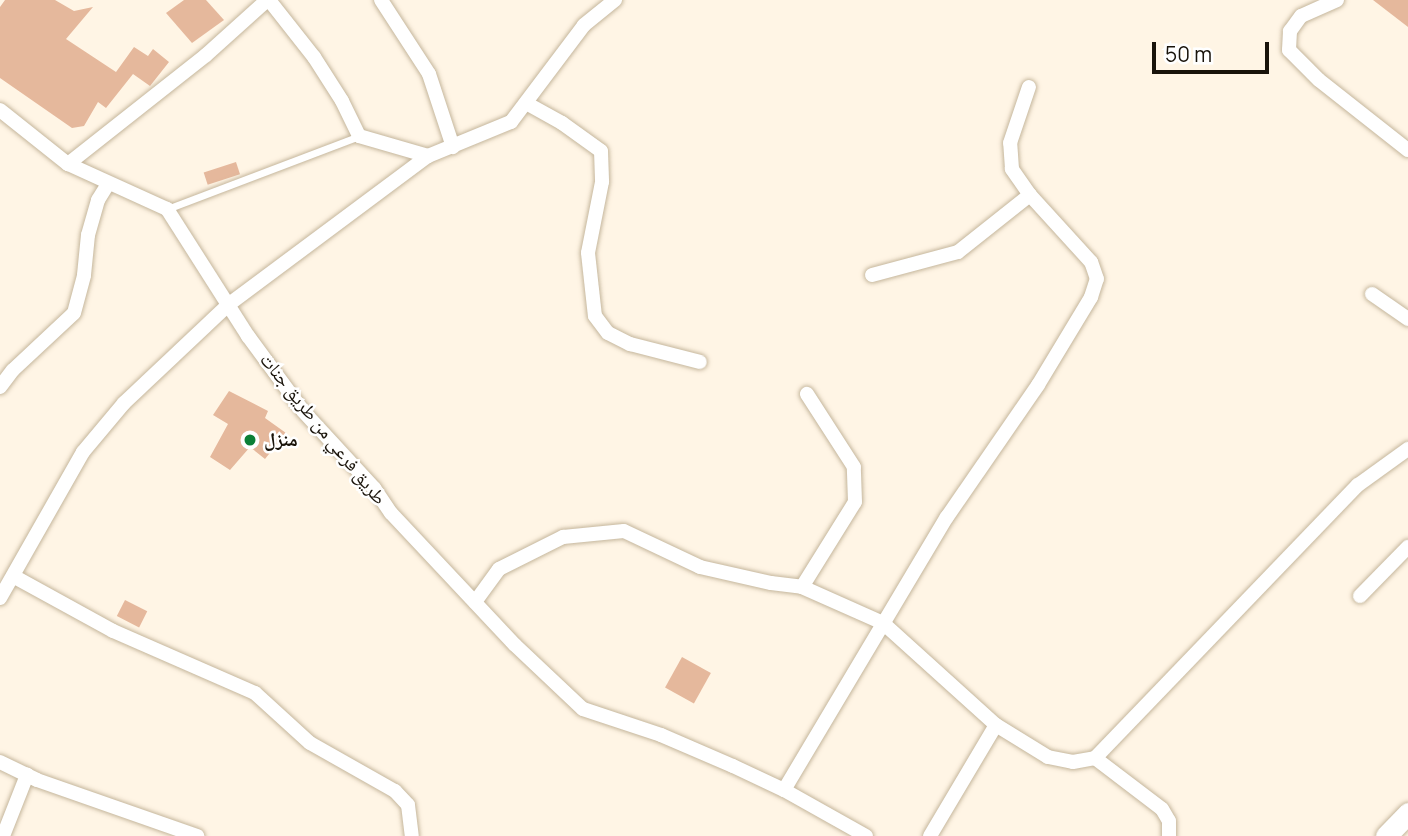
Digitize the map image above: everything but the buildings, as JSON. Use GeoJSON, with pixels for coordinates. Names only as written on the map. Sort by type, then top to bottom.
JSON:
{"type":"FeatureCollection","features":[{"type":"Feature","properties":{"kind":"street"},"geometry":{"type":"LineString","coordinates":[[68,164],[206,55],[268,0],[314,57],[342,101],[359,136],[428,156]]}},
{"type":"Feature","properties":{"kind":"street"},"geometry":{"type":"LineString","coordinates":[[381,0],[429,74],[453,147]]}},
{"type":"Feature","properties":{"kind":"street"},"geometry":{"type":"LineString","coordinates":[[0,598],[83,452],[124,403],[228,305],[428,156],[511,122],[584,25],[615,0]]}},
{"type":"Feature","properties":{"kind":"street"},"geometry":{"type":"LineString","coordinates":[[1338,0],[1301,16],[1290,31],[1289,50],[1319,80],[1408,150]]}},
{"type":"Feature","properties":{"kind":"street"},"geometry":{"type":"LineString","coordinates":[[784,790],[947,517],[1038,385],[1091,298],[1097,279],[1091,262],[1030,195],[1012,169],[1010,142],[1029,87]]}},
{"type":"Feature","properties":{"kind":"street"},"geometry":{"type":"LineString","coordinates":[[526,103],[562,123],[601,151],[602,182],[588,253],[595,316],[608,333],[630,344],[700,362]]}},
{"type":"Feature","properties":{"kind":"street"},"geometry":{"type":"LineString","coordinates":[[0,110],[68,164],[167,209]]}},
{"type":"Feature","properties":{"kind":"street"},"geometry":{"type":"LineString","coordinates":[[0,387],[13,370],[74,313],[84,275],[88,235],[98,200],[108,184]]}},
{"type":"Feature","properties":{"kind":"street"},"geometry":{"type":"LineString","coordinates":[[872,275],[958,252],[1030,195]]}},
{"type":"Feature","properties":{"kind":"street","name":"طريق فرعي من طريق جنات"},"geometry":{"type":"LineString","coordinates":[[167,209],[228,305],[303,411],[374,488],[391,513],[515,645],[583,709],[661,735],[784,790],[866,836]]}},
{"type":"Feature","properties":{"kind":"street"},"geometry":{"type":"LineString","coordinates":[[1372,294],[1408,319]]}},
{"type":"Feature","properties":{"kind":"street"},"geometry":{"type":"LineString","coordinates":[[0,362],[13,370]]}},
{"type":"Feature","properties":{"kind":"street"},"geometry":{"type":"LineString","coordinates":[[802,587],[855,502],[854,467],[807,394]]}},
{"type":"Feature","properties":{"kind":"street"},"geometry":{"type":"LineString","coordinates":[[475,601],[499,569],[563,537],[624,531],[700,567],[802,587],[883,623],[996,725],[1048,757],[1073,762],[1095,758],[1358,485],[1408,449]]}},
{"type":"Feature","properties":{"kind":"street"},"geometry":{"type":"LineString","coordinates":[[1360,596],[1408,547]]}},
{"type":"Feature","properties":{"kind":"street"},"geometry":{"type":"LineString","coordinates":[[13,576],[126,637],[255,693],[310,743],[395,791],[408,805],[412,836]]}},
{"type":"Feature","properties":{"kind":"street"},"geometry":{"type":"LineString","coordinates":[[930,836],[996,725]]}},
{"type":"Feature","properties":{"kind":"street"},"geometry":{"type":"LineString","coordinates":[[1095,758],[1162,809],[1169,821],[1170,836]]}},
{"type":"Feature","properties":{"kind":"street"},"geometry":{"type":"LineString","coordinates":[[0,762],[27,775],[197,836]]}},
{"type":"Feature","properties":{"kind":"street"},"geometry":{"type":"LineString","coordinates":[[3,836],[27,775]]}},
{"type":"Feature","properties":{"kind":"street"},"geometry":{"type":"LineString","coordinates":[[1386,836],[1408,813]]}},
{"type":"Feature","properties":{"kind":"lane"},"geometry":{"type":"LineString","coordinates":[[167,209],[359,136]]}},
{"type":"Feature","properties":{"kind":"place","name":"منزل"},"geometry":{"type":"Point","coordinates":[250,440]}}]}
